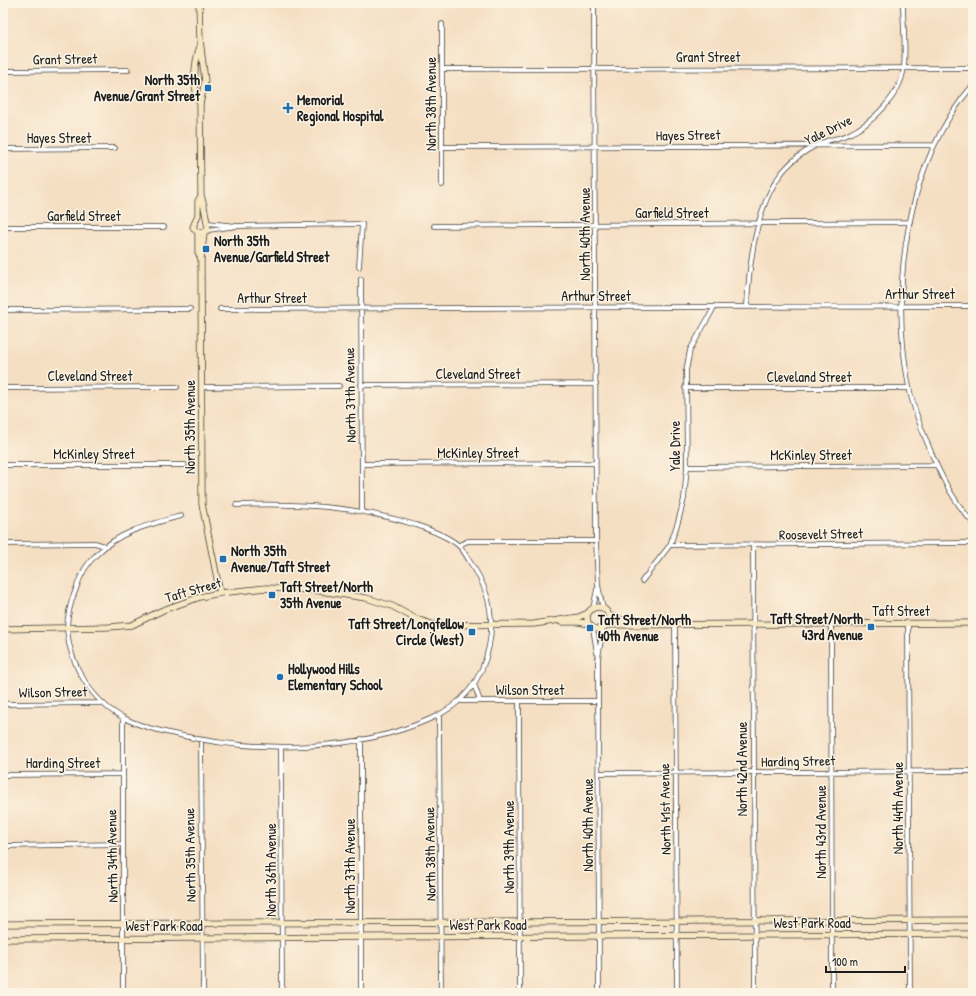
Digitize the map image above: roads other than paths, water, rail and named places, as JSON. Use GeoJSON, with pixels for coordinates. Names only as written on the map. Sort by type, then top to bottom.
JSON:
{"type":"FeatureCollection","features":[{"type":"Feature","properties":{"kind":"street"},"geometry":{"type":"LineString","coordinates":[[199,3],[200,44],[205,81],[200,104],[201,196],[207,221],[206,231]]}},
{"type":"Feature","properties":{"kind":"street","name":"North 40th Avenue"},"geometry":{"type":"LineString","coordinates":[[594,3],[596,68],[596,541],[598,585],[603,609]]}},
{"type":"Feature","properties":{"kind":"street"},"geometry":{"type":"LineString","coordinates":[[903,3],[904,68]]}},
{"type":"Feature","properties":{"kind":"street","name":"North 38th Avenue"},"geometry":{"type":"LineString","coordinates":[[442,24],[442,185]]}},
{"type":"Feature","properties":{"kind":"street"},"geometry":{"type":"LineString","coordinates":[[200,44],[195,61],[196,95],[200,104]]}},
{"type":"Feature","properties":{"kind":"street","name":"Yale Drive"},"geometry":{"type":"LineString","coordinates":[[748,306],[752,257],[760,224],[768,200],[785,169],[816,145],[848,134],[865,124],[886,105],[898,86],[904,68]]}},
{"type":"Feature","properties":{"kind":"street","name":"Grant Street"},"geometry":{"type":"LineString","coordinates":[[442,69],[973,68]]}},
{"type":"Feature","properties":{"kind":"street","name":"Grant Street"},"geometry":{"type":"LineString","coordinates":[[3,71],[128,70]]}},
{"type":"Feature","properties":{"kind":"street"},"geometry":{"type":"LineString","coordinates":[[973,85],[953,112],[934,145],[920,184],[910,222],[903,260],[901,305],[902,339],[909,388],[922,429],[936,465],[959,507],[973,523]]}},
{"type":"Feature","properties":{"kind":"street","name":"Hayes Street"},"geometry":{"type":"LineString","coordinates":[[442,147],[934,145]]}},
{"type":"Feature","properties":{"kind":"street","name":"Hayes Street"},"geometry":{"type":"LineString","coordinates":[[3,149],[115,148]]}},
{"type":"Feature","properties":{"kind":"street"},"geometry":{"type":"LineString","coordinates":[[201,196],[198,201],[196,220],[193,226],[198,233],[237,226],[362,224],[359,267]]}},
{"type":"Feature","properties":{"kind":"street"},"geometry":{"type":"LineString","coordinates":[[196,220],[201,218],[207,221],[237,226]]}},
{"type":"Feature","properties":{"kind":"street","name":"Garfield Street"},"geometry":{"type":"LineString","coordinates":[[434,226],[910,222]]}},
{"type":"Feature","properties":{"kind":"street","name":"Garfield Street"},"geometry":{"type":"LineString","coordinates":[[3,227],[164,227]]}},
{"type":"Feature","properties":{"kind":"street","name":"North 35th Avenue"},"geometry":{"type":"LineString","coordinates":[[206,231],[201,259],[202,504],[220,593]]}},
{"type":"Feature","properties":{"kind":"street","name":"North 35th Avenue"},"geometry":{"type":"LineString","coordinates":[[198,233],[198,252],[201,259]]}},
{"type":"Feature","properties":{"kind":"street","name":"North 37th Avenue"},"geometry":{"type":"LineString","coordinates":[[361,279],[362,511]]}},
{"type":"Feature","properties":{"kind":"street","name":"Arthur Street"},"geometry":{"type":"LineString","coordinates":[[220,309],[901,305],[973,306]]}},
{"type":"Feature","properties":{"kind":"street","name":"Yale Drive"},"geometry":{"type":"LineString","coordinates":[[642,581],[670,545],[684,499],[687,467],[686,371],[690,350],[715,306]]}},
{"type":"Feature","properties":{"kind":"street"},"geometry":{"type":"LineString","coordinates":[[3,310],[190,309]]}},
{"type":"Feature","properties":{"kind":"street","name":"Cleveland Street"},"geometry":{"type":"LineString","coordinates":[[361,385],[596,384]]}},
{"type":"Feature","properties":{"kind":"street"},"geometry":{"type":"LineString","coordinates":[[202,387],[339,386]]}},
{"type":"Feature","properties":{"kind":"street","name":"Cleveland Street"},"geometry":{"type":"LineString","coordinates":[[3,388],[177,387]]}},
{"type":"Feature","properties":{"kind":"street","name":"Cleveland Street"},"geometry":{"type":"LineString","coordinates":[[685,388],[909,388]]}},
{"type":"Feature","properties":{"kind":"street","name":"McKinley Street"},"geometry":{"type":"LineString","coordinates":[[362,464],[595,463]]}},
{"type":"Feature","properties":{"kind":"street","name":"McKinley Street"},"geometry":{"type":"LineString","coordinates":[[3,465],[185,465]]}},
{"type":"Feature","properties":{"kind":"street","name":"McKinley Street"},"geometry":{"type":"LineString","coordinates":[[687,467],[936,465]]}},
{"type":"Feature","properties":{"kind":"street"},"geometry":{"type":"LineString","coordinates":[[181,516],[141,528],[124,535],[105,546],[90,562],[78,583],[71,602],[67,628],[70,646],[76,665],[84,680],[103,703],[123,718],[167,732],[201,740],[282,747],[332,744],[402,729],[439,715],[461,701],[474,684],[487,653],[492,625],[487,593],[479,574],[459,545],[428,529],[400,520],[362,511],[306,504],[236,505]]}},
{"type":"Feature","properties":{"kind":"street"},"geometry":{"type":"LineString","coordinates":[[459,545],[468,541],[596,541]]}},
{"type":"Feature","properties":{"kind":"street"},"geometry":{"type":"LineString","coordinates":[[3,544],[95,543],[105,546]]}},
{"type":"Feature","properties":{"kind":"street","name":"Roosevelt Street"},"geometry":{"type":"LineString","coordinates":[[670,545],[753,546],[973,543]]}},
{"type":"Feature","properties":{"kind":"street","name":"North 42nd Avenue"},"geometry":{"type":"LineString","coordinates":[[753,546],[755,993]]}},
{"type":"Feature","properties":{"kind":"street","name":"North 40th Avenue"},"geometry":{"type":"LineString","coordinates":[[591,611],[598,585]]}},
{"type":"Feature","properties":{"kind":"street","name":"Taft Street"},"geometry":{"type":"LineString","coordinates":[[3,629],[109,627],[132,625],[183,602],[220,593],[266,588],[314,590],[379,601],[426,623],[446,625],[492,625],[579,622],[591,626]]}},
{"type":"Feature","properties":{"kind":"street"},"geometry":{"type":"LineString","coordinates":[[603,609],[608,615],[605,626],[591,626],[587,618],[591,611],[603,609]]}},
{"type":"Feature","properties":{"kind":"street","name":"Taft Street"},"geometry":{"type":"LineString","coordinates":[[555,622],[591,611]]}},
{"type":"Feature","properties":{"kind":"street","name":"Taft Street"},"geometry":{"type":"LineString","coordinates":[[608,615],[637,625]]}},
{"type":"Feature","properties":{"kind":"street","name":"Taft Street"},"geometry":{"type":"LineString","coordinates":[[605,626],[675,624],[973,622]]}},
{"type":"Feature","properties":{"kind":"street","name":"North 43rd Avenue"},"geometry":{"type":"LineString","coordinates":[[831,623],[832,993]]}},
{"type":"Feature","properties":{"kind":"street","name":"North 44th Avenue"},"geometry":{"type":"LineString","coordinates":[[908,623],[910,993]]}},
{"type":"Feature","properties":{"kind":"street","name":"North 41st Avenue"},"geometry":{"type":"LineString","coordinates":[[675,624],[677,993]]}},
{"type":"Feature","properties":{"kind":"street","name":"North 40th Avenue"},"geometry":{"type":"LineString","coordinates":[[591,626],[598,658],[599,993]]}},
{"type":"Feature","properties":{"kind":"street","name":"North 40th Avenue"},"geometry":{"type":"LineString","coordinates":[[598,658],[605,626]]}},
{"type":"Feature","properties":{"kind":"street"},"geometry":{"type":"LineString","coordinates":[[474,684],[480,701]]}},
{"type":"Feature","properties":{"kind":"street","name":"Wilson Street"},"geometry":{"type":"LineString","coordinates":[[461,701],[598,701]]}},
{"type":"Feature","properties":{"kind":"street","name":"North 39th Avenue"},"geometry":{"type":"LineString","coordinates":[[518,702],[520,993]]}},
{"type":"Feature","properties":{"kind":"street","name":"Wilson Street"},"geometry":{"type":"LineString","coordinates":[[3,704],[103,703]]}},
{"type":"Feature","properties":{"kind":"street","name":"North 38th Avenue"},"geometry":{"type":"LineString","coordinates":[[439,715],[441,993]]}},
{"type":"Feature","properties":{"kind":"street","name":"North 34th Avenue"},"geometry":{"type":"LineString","coordinates":[[123,718],[123,993]]}},
{"type":"Feature","properties":{"kind":"street","name":"North 37th Avenue"},"geometry":{"type":"LineString","coordinates":[[361,739],[361,993]]}},
{"type":"Feature","properties":{"kind":"street","name":"North 35th Avenue"},"geometry":{"type":"LineString","coordinates":[[201,740],[203,993]]}},
{"type":"Feature","properties":{"kind":"street","name":"North 36th Avenue"},"geometry":{"type":"LineString","coordinates":[[282,747],[282,993]]}},
{"type":"Feature","properties":{"kind":"street","name":"Harding Street"},"geometry":{"type":"LineString","coordinates":[[598,773],[973,771]]}},
{"type":"Feature","properties":{"kind":"street","name":"Harding Street"},"geometry":{"type":"LineString","coordinates":[[3,775],[122,774]]}},
{"type":"Feature","properties":{"kind":"street"},"geometry":{"type":"LineString","coordinates":[[3,846],[122,844]]}},
{"type":"Feature","properties":{"kind":"street","name":"West Park Road"},"geometry":{"type":"LineString","coordinates":[[3,924],[973,920]]}},
{"type":"Feature","properties":{"kind":"street","name":"West Park Road"},"geometry":{"type":"LineString","coordinates":[[3,938],[599,937],[973,934]]}},
{"type":"Feature","properties":{"kind":"place","name":"North 35th Avenue/Grant Street"},"geometry":{"type":"Point","coordinates":[208,88]}},
{"type":"Feature","properties":{"kind":"place","name":"Memorial Regional Hospital"},"geometry":{"type":"Point","coordinates":[288,108]}},
{"type":"Feature","properties":{"kind":"place","name":"North 35th Avenue/Garfield Street"},"geometry":{"type":"Point","coordinates":[206,249]}},
{"type":"Feature","properties":{"kind":"place","name":"North 35th Avenue/Taft Street"},"geometry":{"type":"Point","coordinates":[223,559]}},
{"type":"Feature","properties":{"kind":"place","name":"Taft Street/North 35th Avenue"},"geometry":{"type":"Point","coordinates":[272,595]}},
{"type":"Feature","properties":{"kind":"place","name":"Taft Street/North 43rd Avenue"},"geometry":{"type":"Point","coordinates":[871,627]}},
{"type":"Feature","properties":{"kind":"place","name":"Taft Street/North 40th Avenue"},"geometry":{"type":"Point","coordinates":[590,628]}},
{"type":"Feature","properties":{"kind":"place","name":"Taft Street/Longfellow Circle (West)"},"geometry":{"type":"Point","coordinates":[472,632]}},
{"type":"Feature","properties":{"kind":"place","name":"Hollywood Hills Elementary School"},"geometry":{"type":"Point","coordinates":[280,677]}}]}
